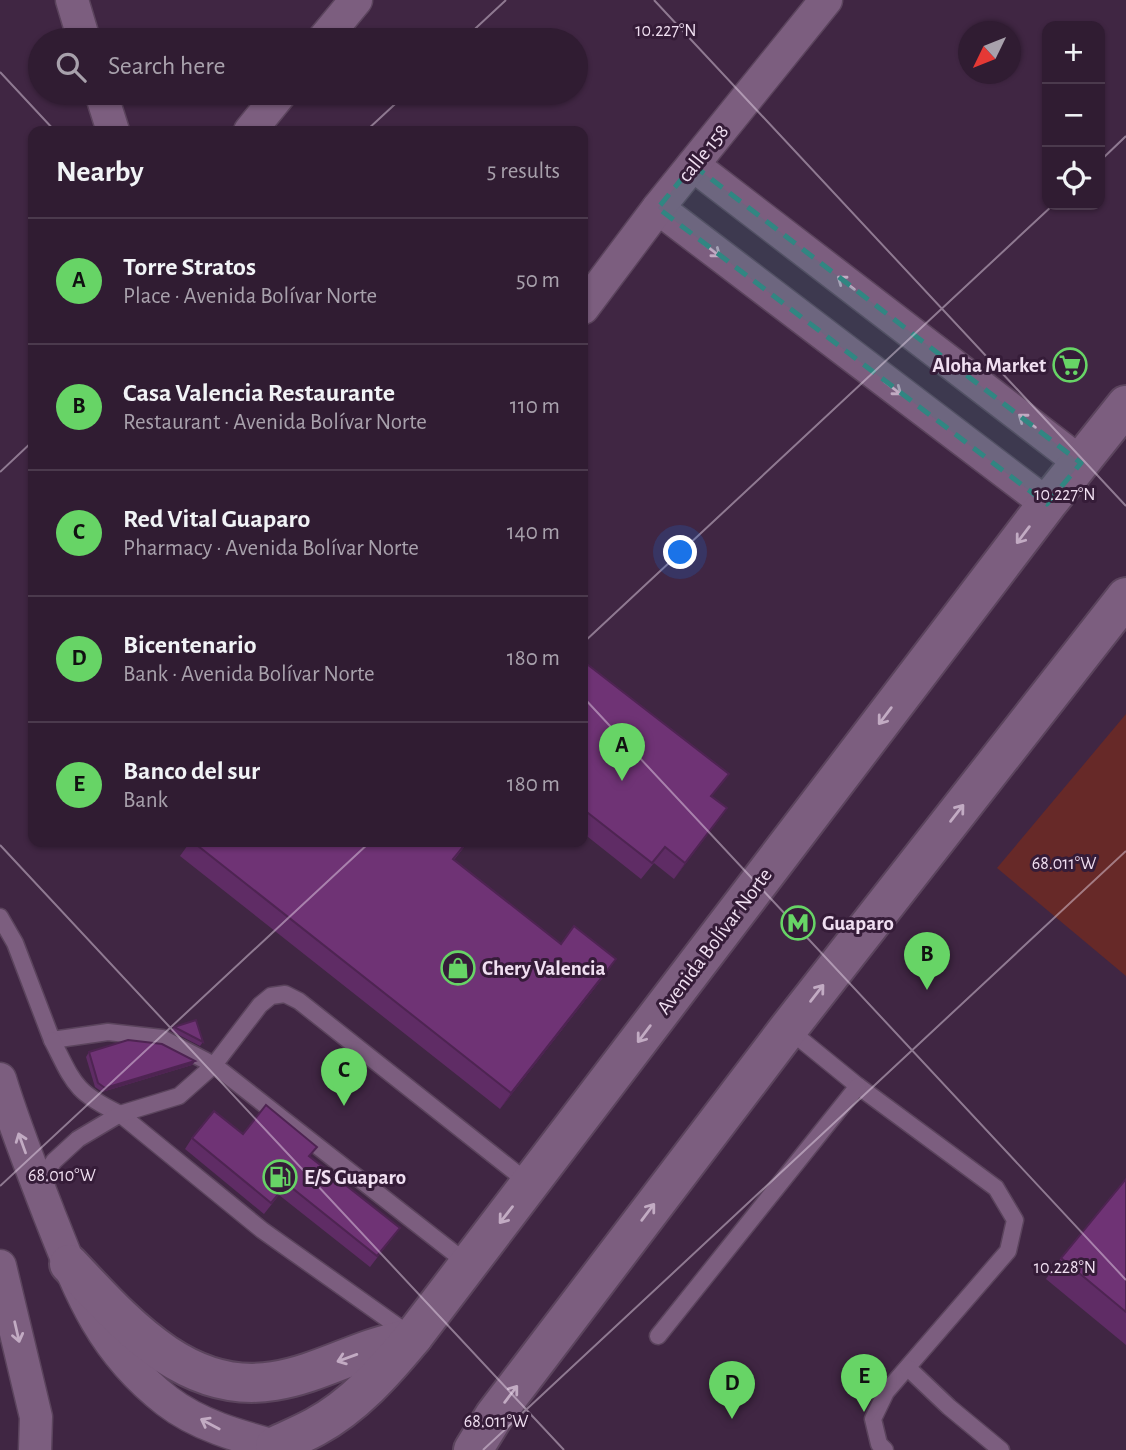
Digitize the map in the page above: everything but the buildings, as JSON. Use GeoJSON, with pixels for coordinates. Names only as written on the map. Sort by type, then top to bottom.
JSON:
{"type":"FeatureCollection","features":[{"type":"Feature","properties":{"kind":"main road","name":"Avenida Bolívar Norte"},"geometry":{"type":"LineString","coordinates":[[271,1449],[317,1426],[354,1399],[387,1369],[1047,504],[1126,405]]}},
{"type":"Feature","properties":{"kind":"main road"},"geometry":{"type":"LineString","coordinates":[[473,1450],[518,1384],[789,1029],[1126,597]]}},
{"type":"Feature","properties":{"kind":"main road"},"geometry":{"type":"LineString","coordinates":[[69,1264],[129,1327],[166,1356],[196,1371],[239,1384],[275,1381],[413,1337]]}},
{"type":"Feature","properties":{"kind":"street"},"geometry":{"type":"LineString","coordinates":[[72,0],[80,28]]}},
{"type":"Feature","properties":{"kind":"street"},"geometry":{"type":"LineString","coordinates":[[333,28],[356,0]]}},
{"type":"Feature","properties":{"kind":"street","name":"calle 158"},"geometry":{"type":"LineString","coordinates":[[588,301],[658,208],[826,0]]}},
{"type":"Feature","properties":{"kind":"street"},"geometry":{"type":"LineString","coordinates":[[105,105],[111,126]]}},
{"type":"Feature","properties":{"kind":"street"},"geometry":{"type":"LineString","coordinates":[[254,126],[271,105]]}},
{"type":"Feature","properties":{"kind":"street"},"geometry":{"type":"LineString","coordinates":[[693,165],[1081,463]]}},
{"type":"Feature","properties":{"kind":"street"},"geometry":{"type":"LineString","coordinates":[[658,208],[1047,504]]}},
{"type":"Feature","properties":{"kind":"street"},"geometry":{"type":"LineString","coordinates":[[0,1079],[37,1186],[83,1299],[104,1334],[132,1369],[169,1402],[223,1431],[271,1449]]}},
{"type":"Feature","properties":{"kind":"street"},"geometry":{"type":"LineString","coordinates":[[0,1266],[36,1418],[36,1450]]}},
{"type":"Feature","properties":{"kind":"lane"},"geometry":{"type":"LineString","coordinates":[[0,917],[15,943],[52,1040],[76,1087],[94,1102],[120,1114],[262,1230],[413,1337]]}},
{"type":"Feature","properties":{"kind":"lane"},"geometry":{"type":"LineString","coordinates":[[37,1186],[54,1161],[78,1139],[120,1114],[178,1096],[214,1065],[260,1005],[271,996],[285,994],[299,1001],[530,1184]]}},
{"type":"Feature","properties":{"kind":"lane"},"geometry":{"type":"LineString","coordinates":[[789,1029],[858,1086],[996,1188],[1014,1220],[1008,1251],[886,1392],[873,1419],[879,1444],[885,1450]]}},
{"type":"Feature","properties":{"kind":"lane"},"geometry":{"type":"LineString","coordinates":[[52,1040],[108,1032],[162,1038],[214,1065],[468,1264]]}},
{"type":"Feature","properties":{"kind":"lane"},"geometry":{"type":"LineString","coordinates":[[658,1336],[858,1086]]}},
{"type":"Feature","properties":{"kind":"lane"},"geometry":{"type":"LineString","coordinates":[[908,1368],[949,1407],[1001,1450]]}},
{"type":"Feature","properties":{"kind":"highlighted area"},"geometry":{"type":"Polygon","coordinates":[[[693,165],[1081,463],[1047,504],[658,208],[693,165]]]}},
{"type":"Feature","properties":{"kind":"shaded area"},"geometry":{"type":"Polygon","coordinates":[[[1126,714],[1126,976],[997,868],[1126,714]]]}},
{"type":"Feature","properties":{"kind":"place","name":"Aloha Market"},"geometry":{"type":"Point","coordinates":[1070,365]}},
{"type":"Feature","properties":{"kind":"place","name":"Torre Stratos"},"geometry":{"type":"Point","coordinates":[622,781]}},
{"type":"Feature","properties":{"kind":"place","name":"Guaparo"},"geometry":{"type":"Point","coordinates":[798,923]}},
{"type":"Feature","properties":{"kind":"place","name":"Chery Valencia"},"geometry":{"type":"Point","coordinates":[458,968]}},
{"type":"Feature","properties":{"kind":"place","name":"Casa Valencia Restaurante"},"geometry":{"type":"Point","coordinates":[927,990]}},
{"type":"Feature","properties":{"kind":"place","name":"Red Vital Guaparo"},"geometry":{"type":"Point","coordinates":[344,1106]}},
{"type":"Feature","properties":{"kind":"place","name":"E/S Guaparo"},"geometry":{"type":"Point","coordinates":[280,1177]}},
{"type":"Feature","properties":{"kind":"place","name":"Banco del sur"},"geometry":{"type":"Point","coordinates":[864,1412]}},
{"type":"Feature","properties":{"kind":"place","name":"Bicentenario"},"geometry":{"type":"Point","coordinates":[732,1419]}}]}
